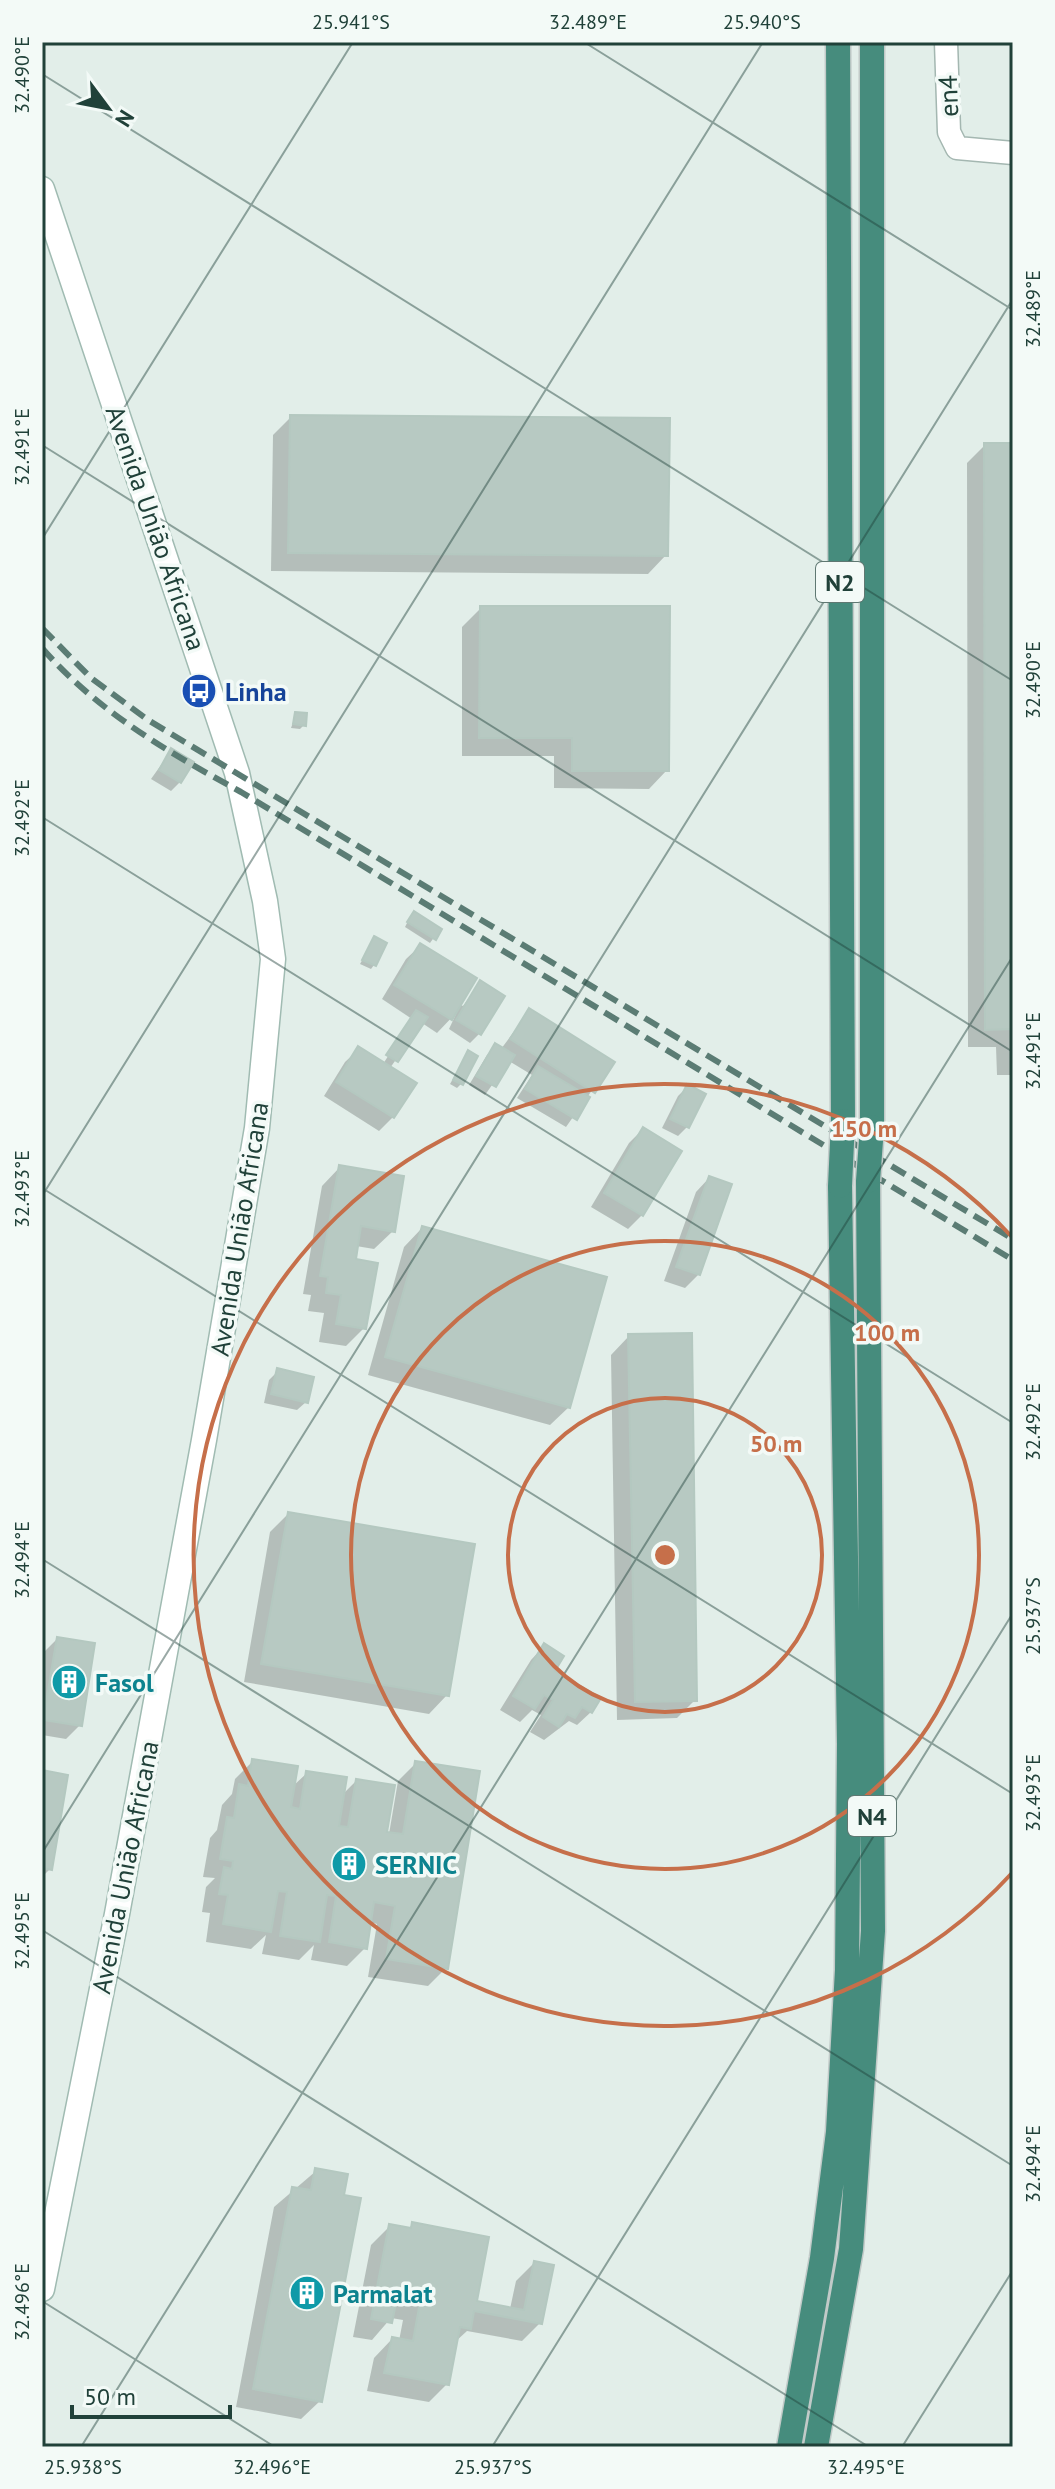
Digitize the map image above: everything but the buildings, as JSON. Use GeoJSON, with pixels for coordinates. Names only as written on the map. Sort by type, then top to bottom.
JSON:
{"type":"FeatureCollection","features":[{"type":"Feature","properties":{"kind":"highway","name":"N2"},"geometry":{"type":"LineString","coordinates":[[838,42],[843,1121]]}},
{"type":"Feature","properties":{"kind":"highway","name":"N2"},"geometry":{"type":"LineString","coordinates":[[872,42],[873,1074]]}},
{"type":"Feature","properties":{"kind":"highway","name":"N4"},"geometry":{"type":"LineString","coordinates":[[816,2447],[851,2249],[873,1931],[868,1181],[873,1074]]}},
{"type":"Feature","properties":{"kind":"highway","name":"N4"},"geometry":{"type":"LineString","coordinates":[[789,2447],[822,2258],[838,2132],[847,1970],[849,1744],[840,1186],[843,1121]]}},
{"type":"Feature","properties":{"kind":"main road","name":"Avenida União Africana"},"geometry":{"type":"LineString","coordinates":[[42,189],[237,773],[265,901],[273,959],[257,1128],[208,1416],[117,1914],[42,2289]]}},
{"type":"Feature","properties":{"kind":"street","name":"en4"},"geometry":{"type":"LineString","coordinates":[[946,42],[949,132],[957,148],[1013,153]]}},
{"type":"Feature","properties":{"kind":"railway"},"geometry":{"type":"LineString","coordinates":[[42,628],[91,678],[148,720],[1013,1239]]}},
{"type":"Feature","properties":{"kind":"railway"},"geometry":{"type":"LineString","coordinates":[[42,648],[86,692],[161,746],[1013,1260]]}},
{"type":"Feature","properties":{"kind":"place","name":"Linha"},"geometry":{"type":"Point","coordinates":[199,691]}},
{"type":"Feature","properties":{"kind":"place","name":"Fasol"},"geometry":{"type":"Point","coordinates":[69,1682]}},
{"type":"Feature","properties":{"kind":"place","name":"SERNIC"},"geometry":{"type":"Point","coordinates":[349,1864]}},
{"type":"Feature","properties":{"kind":"place","name":"Parmalat"},"geometry":{"type":"Point","coordinates":[307,2293]}}]}
